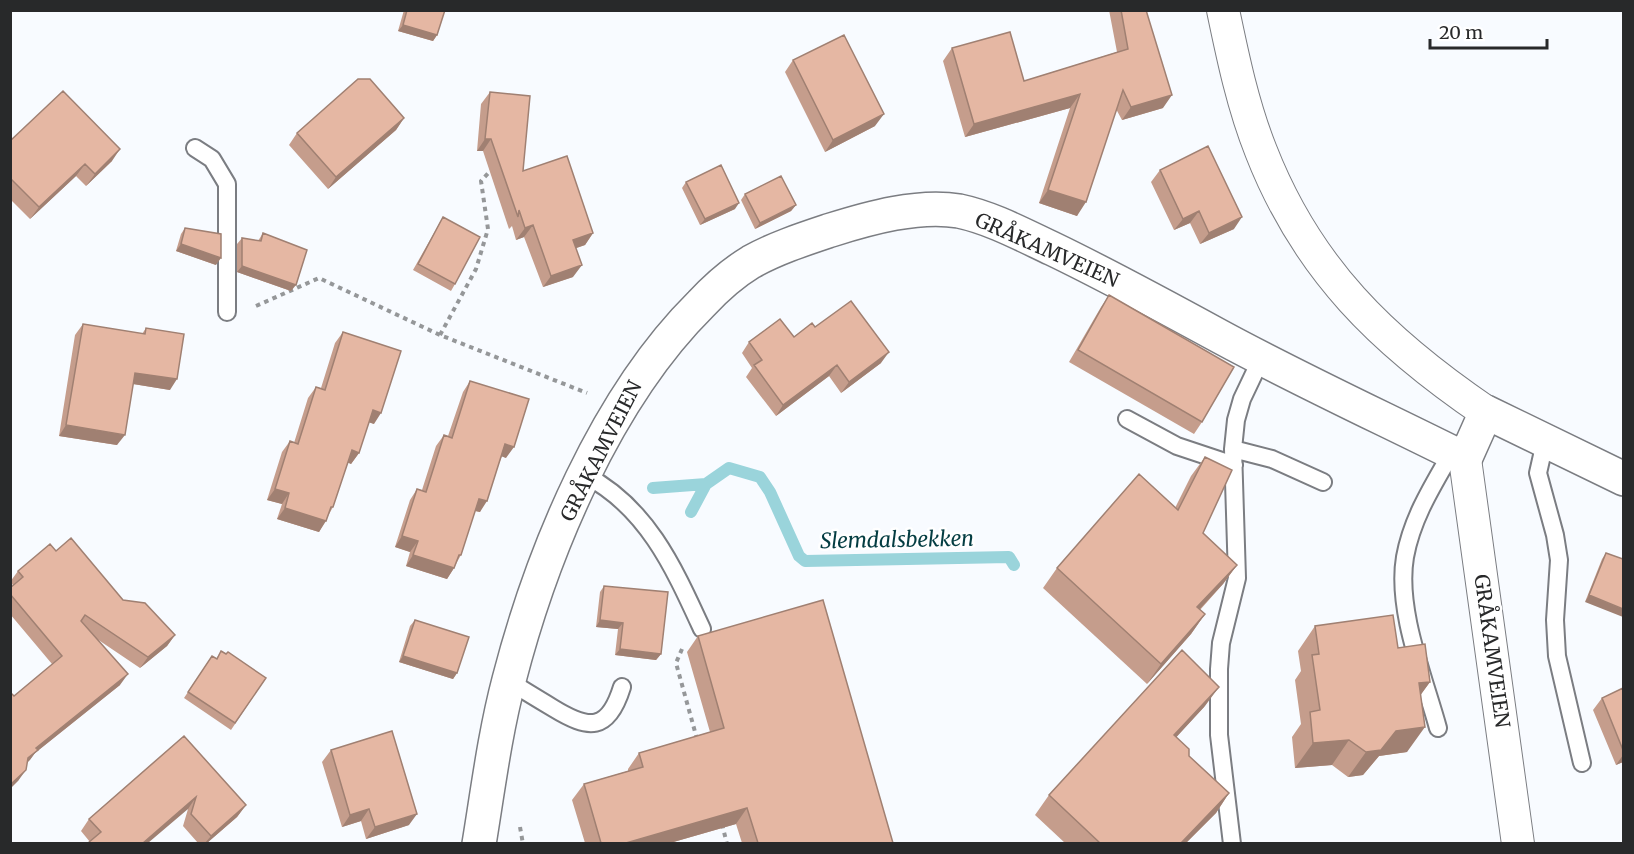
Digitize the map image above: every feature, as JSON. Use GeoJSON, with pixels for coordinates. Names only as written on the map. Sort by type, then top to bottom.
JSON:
{"type":"FeatureCollection","features":[{"type":"Feature","properties":{"kind":"street"},"geometry":{"type":"LineString","coordinates":[[1223,10],[1242,92],[1260,150],[1280,196],[1309,244],[1336,282],[1378,329],[1434,377],[1486,412],[1623,479]]}},
{"type":"Feature","properties":{"kind":"street","name":"GRÅKAMVEIEN"},"geometry":{"type":"LineString","coordinates":[[479,843],[508,681],[551,553],[585,475],[644,369],[676,329],[712,292],[750,263],[794,242],[847,225],[896,214],[933,210],[966,213],[1023,235],[1101,272],[1261,358],[1459,455],[1518,843]]}},
{"type":"Feature","properties":{"kind":"street"},"geometry":{"type":"LineString","coordinates":[[1459,455],[1486,412]]}},
{"type":"Feature","properties":{"kind":"lane"},"geometry":{"type":"LineString","coordinates":[[195,148],[212,159],[227,184],[227,312]]}},
{"type":"Feature","properties":{"kind":"lane"},"geometry":{"type":"LineString","coordinates":[[1232,843],[1217,702],[1221,643],[1237,578],[1233,457],[1242,399],[1261,358]]}},
{"type":"Feature","properties":{"kind":"lane"},"geometry":{"type":"LineString","coordinates":[[1126,419],[1177,446],[1233,457],[1272,459],[1323,482]]}},
{"type":"Feature","properties":{"kind":"lane"},"geometry":{"type":"LineString","coordinates":[[1545,442],[1538,473],[1555,535],[1559,560],[1555,620],[1557,656],[1582,763]]}},
{"type":"Feature","properties":{"kind":"lane"},"geometry":{"type":"LineString","coordinates":[[1438,728],[1406,610],[1403,583],[1405,556],[1423,503],[1459,455]]}},
{"type":"Feature","properties":{"kind":"lane"},"geometry":{"type":"LineString","coordinates":[[585,475],[620,496],[659,543],[675,570],[700,624]]}},
{"type":"Feature","properties":{"kind":"lane"},"geometry":{"type":"LineString","coordinates":[[508,681],[585,725],[601,722],[610,714],[622,687]]}},
{"type":"Feature","properties":{"kind":"path"},"geometry":{"type":"LineString","coordinates":[[440,335],[476,269],[488,229],[481,181],[495,165]]}},
{"type":"Feature","properties":{"kind":"path"},"geometry":{"type":"LineString","coordinates":[[227,312],[260,305],[319,278],[440,335],[621,407]]}},
{"type":"Feature","properties":{"kind":"path"},"geometry":{"type":"LineString","coordinates":[[698,742],[676,663],[700,624]]}},
{"type":"Feature","properties":{"kind":"path"},"geometry":{"type":"LineString","coordinates":[[721,821],[728,843]]}},
{"type":"Feature","properties":{"kind":"building"},"geometry":{"type":"Polygon","coordinates":[[[407,10],[445,10],[437,35],[403,25],[407,10]]]}},
{"type":"Feature","properties":{"kind":"building"},"geometry":{"type":"Polygon","coordinates":[[[1121,10],[1146,10],[1172,95],[1131,107],[1123,90],[1086,202],[1048,190],[1080,94],[974,124],[952,48],[1010,32],[1024,81],[1128,49],[1121,10]]]}},
{"type":"Feature","properties":{"kind":"building"},"geometry":{"type":"Polygon","coordinates":[[[844,35],[884,114],[833,140],[793,60],[844,35]]]}},
{"type":"Feature","properties":{"kind":"building"},"geometry":{"type":"Polygon","coordinates":[[[358,79],[370,79],[404,118],[336,177],[297,133],[358,79]]]}},
{"type":"Feature","properties":{"kind":"building"},"geometry":{"type":"Polygon","coordinates":[[[63,91],[120,149],[95,174],[85,164],[39,207],[10,178],[10,141],[63,91]]]}},
{"type":"Feature","properties":{"kind":"building"},"geometry":{"type":"Polygon","coordinates":[[[490,92],[530,96],[523,171],[567,156],[593,233],[573,240],[582,265],[551,276],[533,225],[525,228],[519,210],[518,217],[491,139],[485,139],[490,92]]]}},
{"type":"Feature","properties":{"kind":"building"},"geometry":{"type":"Polygon","coordinates":[[[1208,146],[1242,217],[1209,233],[1199,211],[1183,219],[1160,170],[1208,146]]]}},
{"type":"Feature","properties":{"kind":"building"},"geometry":{"type":"Polygon","coordinates":[[[721,165],[739,203],[705,219],[686,182],[721,165]]]}},
{"type":"Feature","properties":{"kind":"building"},"geometry":{"type":"Polygon","coordinates":[[[781,176],[796,205],[760,223],[745,194],[781,176]]]}},
{"type":"Feature","properties":{"kind":"building"},"geometry":{"type":"Polygon","coordinates":[[[443,217],[480,237],[455,284],[418,264],[443,217]]]}},
{"type":"Feature","properties":{"kind":"building"},"geometry":{"type":"Polygon","coordinates":[[[185,228],[221,234],[221,258],[181,244],[185,228]]]}},
{"type":"Feature","properties":{"kind":"building"},"geometry":{"type":"Polygon","coordinates":[[[263,233],[307,250],[296,285],[242,266],[242,238],[261,241],[263,233]]]}},
{"type":"Feature","properties":{"kind":"building"},"geometry":{"type":"Polygon","coordinates":[[[1109,295],[1234,367],[1202,422],[1078,350],[1109,295]]]}},
{"type":"Feature","properties":{"kind":"building"},"geometry":{"type":"Polygon","coordinates":[[[851,301],[889,352],[849,382],[837,365],[783,405],[754,365],[762,360],[749,342],[780,319],[794,337],[812,323],[815,327],[851,301]]]}},
{"type":"Feature","properties":{"kind":"building"},"geometry":{"type":"Polygon","coordinates":[[[83,324],[145,334],[146,328],[184,334],[177,379],[135,373],[125,435],[66,425],[83,324]]]}},
{"type":"Feature","properties":{"kind":"building"},"geometry":{"type":"Polygon","coordinates":[[[343,332],[401,351],[381,413],[373,410],[359,453],[352,450],[326,521],[285,508],[289,493],[275,489],[290,441],[298,444],[316,387],[325,390],[343,332]]]}},
{"type":"Feature","properties":{"kind":"building"},"geometry":{"type":"Polygon","coordinates":[[[470,381],[529,399],[514,447],[505,444],[487,501],[479,499],[461,555],[454,568],[413,555],[418,541],[402,536],[417,489],[426,492],[444,435],[452,438],[470,381]]]}},
{"type":"Feature","properties":{"kind":"building"},"geometry":{"type":"Polygon","coordinates":[[[1205,457],[1232,470],[1203,533],[1237,565],[1197,607],[1205,614],[1161,664],[1057,568],[1139,474],[1178,510],[1205,457]]]}},
{"type":"Feature","properties":{"kind":"building"},"geometry":{"type":"Polygon","coordinates":[[[71,538],[123,600],[145,603],[175,635],[148,657],[85,615],[81,621],[128,674],[36,748],[38,750],[28,758],[26,770],[10,785],[10,692],[14,696],[62,656],[10,594],[10,588],[23,577],[18,571],[50,544],[56,551],[71,538]]]}},
{"type":"Feature","properties":{"kind":"building"},"geometry":{"type":"Polygon","coordinates":[[[1606,553],[1623,559],[1623,609],[1589,595],[1606,553]]]}},
{"type":"Feature","properties":{"kind":"building"},"geometry":{"type":"Polygon","coordinates":[[[604,586],[668,592],[661,654],[620,649],[623,623],[600,620],[604,586]]]}},
{"type":"Feature","properties":{"kind":"building"},"geometry":{"type":"Polygon","coordinates":[[[823,600],[893,843],[758,843],[747,808],[626,843],[601,843],[584,784],[643,767],[639,753],[724,728],[698,636],[823,600]]]}},
{"type":"Feature","properties":{"kind":"building"},"geometry":{"type":"Polygon","coordinates":[[[1393,615],[1398,648],[1425,644],[1430,682],[1419,683],[1425,727],[1396,731],[1381,750],[1366,752],[1349,740],[1313,743],[1310,712],[1320,710],[1312,655],[1319,654],[1315,626],[1393,615]]]}},
{"type":"Feature","properties":{"kind":"building"},"geometry":{"type":"Polygon","coordinates":[[[415,620],[469,637],[457,673],[403,656],[415,620]]]}},
{"type":"Feature","properties":{"kind":"building"},"geometry":{"type":"Polygon","coordinates":[[[1182,650],[1219,687],[1174,735],[1189,749],[1189,756],[1229,793],[1181,843],[1100,843],[1049,795],[1182,650]]]}},
{"type":"Feature","properties":{"kind":"building"},"geometry":{"type":"Polygon","coordinates":[[[221,651],[226,654],[228,652],[266,678],[235,723],[188,692],[212,656],[217,659],[221,651]]]}},
{"type":"Feature","properties":{"kind":"building"},"geometry":{"type":"Polygon","coordinates":[[[1623,688],[1623,750],[1602,698],[1623,688]]]}},
{"type":"Feature","properties":{"kind":"building"},"geometry":{"type":"Polygon","coordinates":[[[392,731],[417,814],[375,827],[369,809],[350,815],[331,750],[392,731]]]}},
{"type":"Feature","properties":{"kind":"building"},"geometry":{"type":"Polygon","coordinates":[[[184,736],[246,805],[211,836],[191,814],[196,797],[143,843],[88,843],[101,832],[89,819],[184,736]]]}},
{"type":"Feature","properties":{"kind":"waterway","name":"Slemdalsbekken"},"geometry":{"type":"LineString","coordinates":[[653,488],[706,484],[729,468],[760,477],[770,492],[799,556],[805,561],[1009,557],[1014,565]]}},
{"type":"Feature","properties":{"kind":"waterway"},"geometry":{"type":"LineString","coordinates":[[691,512],[706,484]]}}]}
